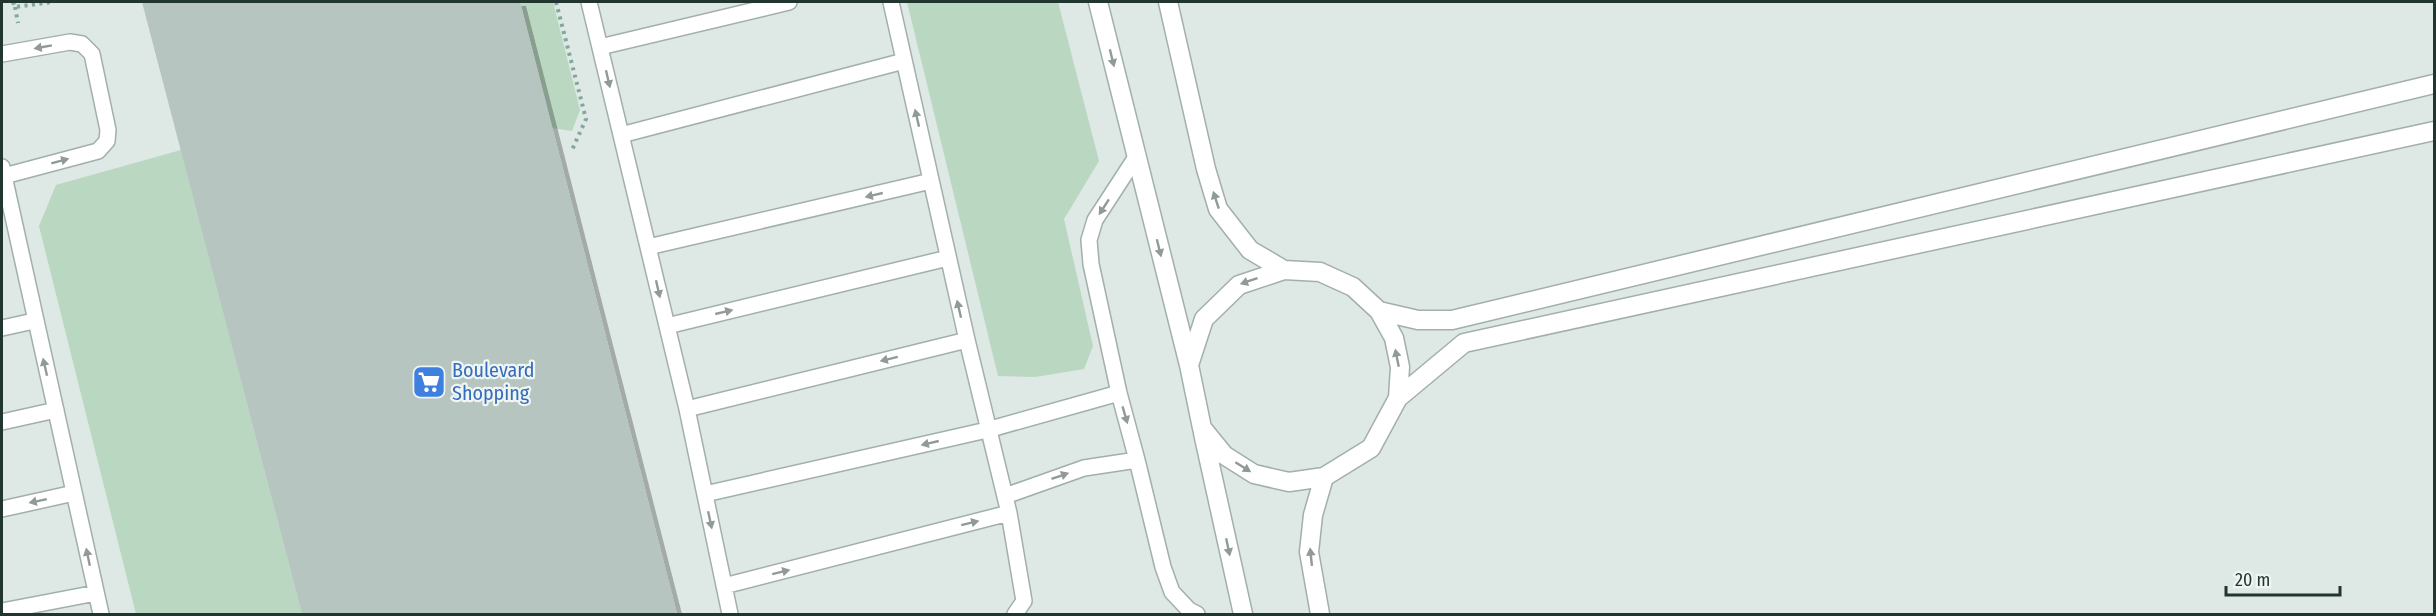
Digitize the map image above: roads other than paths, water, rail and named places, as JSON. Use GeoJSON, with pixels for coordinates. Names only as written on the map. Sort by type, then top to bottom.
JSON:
{"type":"FeatureCollection","features":[{"type":"Feature","properties":{"kind":"street"},"geometry":{"type":"LineString","coordinates":[[1098,2],[1189,365],[1242,615]]}},
{"type":"Feature","properties":{"kind":"street"},"geometry":{"type":"LineString","coordinates":[[1168,2],[1206,169],[1218,209],[1250,250],[1284,270]]}},
{"type":"Feature","properties":{"kind":"street"},"geometry":{"type":"LineString","coordinates":[[1379,311],[1418,320],[1452,320],[2434,84]]}},
{"type":"Feature","properties":{"kind":"street"},"geometry":{"type":"LineString","coordinates":[[1202,428],[1224,455],[1254,474],[1289,482],[1324,477],[1371,448],[1398,398],[1464,344],[2434,131]]}},
{"type":"Feature","properties":{"kind":"street"},"geometry":{"type":"LineString","coordinates":[[1189,365],[1204,319],[1239,285],[1284,270],[1320,272],[1353,287],[1379,311],[1394,338],[1400,368],[1398,398]]}},
{"type":"Feature","properties":{"kind":"street"},"geometry":{"type":"LineString","coordinates":[[1320,615],[1309,552],[1312,515],[1324,477]]}},
{"type":"Feature","properties":{"kind":"lane"},"geometry":{"type":"LineString","coordinates":[[590,2],[687,409],[730,615]]}},
{"type":"Feature","properties":{"kind":"lane"},"geometry":{"type":"LineString","coordinates":[[600,47],[789,2]]}},
{"type":"Feature","properties":{"kind":"lane"},"geometry":{"type":"LineString","coordinates":[[891,2],[966,340],[1009,513],[1024,601],[1015,615]]}},
{"type":"Feature","properties":{"kind":"lane"},"geometry":{"type":"LineString","coordinates":[[2,54],[70,42],[82,44],[92,54],[108,130],[107,141],[98,151],[3,171],[9,231],[56,410],[101,615]]}},
{"type":"Feature","properties":{"kind":"lane"},"geometry":{"type":"LineString","coordinates":[[621,135],[904,61]]}},
{"type":"Feature","properties":{"kind":"lane"},"geometry":{"type":"LineString","coordinates":[[1136,157],[1095,220],[1089,240],[1091,264],[1119,393],[1163,567],[1172,592],[1197,615]]}},
{"type":"Feature","properties":{"kind":"lane"},"geometry":{"type":"LineString","coordinates":[[648,247],[931,181]]}},
{"type":"Feature","properties":{"kind":"lane"},"geometry":{"type":"LineString","coordinates":[[667,326],[948,258]]}},
{"type":"Feature","properties":{"kind":"lane"},"geometry":{"type":"LineString","coordinates":[[2,328],[34,321]]}},
{"type":"Feature","properties":{"kind":"lane"},"geometry":{"type":"LineString","coordinates":[[687,409],[966,340]]}},
{"type":"Feature","properties":{"kind":"lane"},"geometry":{"type":"LineString","coordinates":[[705,494],[987,430],[1119,393]]}},
{"type":"Feature","properties":{"kind":"lane"},"geometry":{"type":"LineString","coordinates":[[2,422],[56,410]]}},
{"type":"Feature","properties":{"kind":"lane"},"geometry":{"type":"LineString","coordinates":[[1005,496],[1083,468],[1137,459]]}},
{"type":"Feature","properties":{"kind":"lane"},"geometry":{"type":"LineString","coordinates":[[2,509],[74,493]]}},
{"type":"Feature","properties":{"kind":"lane"},"geometry":{"type":"LineString","coordinates":[[724,586],[1009,513]]}},
{"type":"Feature","properties":{"kind":"lane"},"geometry":{"type":"LineString","coordinates":[[2,611],[96,592]]}},
{"type":"Feature","properties":{"kind":"place","name":"Boulevard Shopping"},"geometry":{"type":"Point","coordinates":[429,382]}}]}
